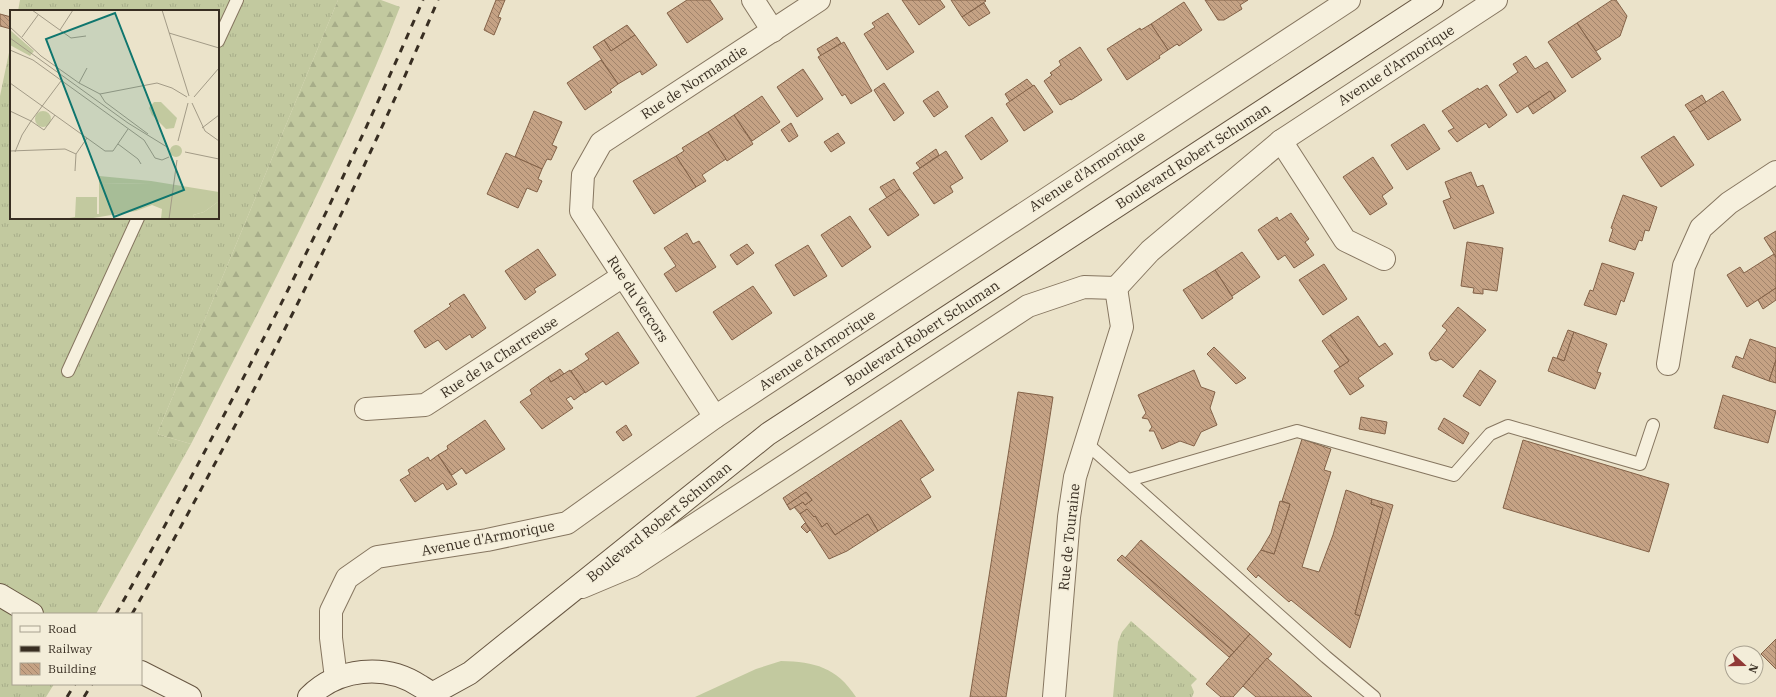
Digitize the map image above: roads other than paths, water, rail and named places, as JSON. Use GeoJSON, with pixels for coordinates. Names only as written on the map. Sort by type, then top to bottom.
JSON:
{"type":"FeatureCollection","features":[{"type":"Feature","properties":{"kind":"street"},"geometry":{"type":"LineString","coordinates":[[753,0],[773,31]]}},
{"type":"Feature","properties":{"kind":"street","name":"Rue de Normandie"},"geometry":{"type":"LineString","coordinates":[[583,175],[600,143],[819,0]]}},
{"type":"Feature","properties":{"kind":"street","name":"Avenue d'Armorique"},"geometry":{"type":"LineString","coordinates":[[336,678],[331,638],[331,611],[347,578],[377,557],[487,540],[567,523],[715,417],[1349,0]]}},
{"type":"Feature","properties":{"kind":"street","name":"Boulevard Robert Schuman"},"geometry":{"type":"LineString","coordinates":[[433,695],[470,673],[577,589],[768,434],[1432,0]]}},
{"type":"Feature","properties":{"kind":"street","name":"Avenue d'Armorique"},"geometry":{"type":"LineString","coordinates":[[1116,288],[1150,251],[1281,141],[1496,0]]}},
{"type":"Feature","properties":{"kind":"street"},"geometry":{"type":"LineString","coordinates":[[1281,141],[1345,240],[1384,259]]}},
{"type":"Feature","properties":{"kind":"street"},"geometry":{"type":"LineString","coordinates":[[1668,364],[1684,266],[1701,228],[1729,203],[1776,172]]}},
{"type":"Feature","properties":{"kind":"street","name":"Rue du Vercors"},"geometry":{"type":"LineString","coordinates":[[583,175],[580,211],[715,417]]}},
{"type":"Feature","properties":{"kind":"street","name":"Rue de la Chartreuse"},"geometry":{"type":"LineString","coordinates":[[366,409],[425,405],[623,276]]}},
{"type":"Feature","properties":{"kind":"street"},"geometry":{"type":"LineString","coordinates":[[577,589],[632,566],[1028,306],[1084,287],[1116,288]]}},
{"type":"Feature","properties":{"kind":"street","name":"Rue de Touraine"},"geometry":{"type":"LineString","coordinates":[[1054,697],[1069,517],[1075,478],[1085,442],[1122,327],[1116,288]]}},
{"type":"Feature","properties":{"kind":"street"},"geometry":{"type":"LineString","coordinates":[[0,595],[30,613]]}},
{"type":"Feature","properties":{"kind":"street"},"geometry":{"type":"LineString","coordinates":[[309,697],[317,689],[336,678],[361,671],[386,672],[410,680],[433,695]]}},
{"type":"Feature","properties":{"kind":"street"},"geometry":{"type":"LineString","coordinates":[[142,673],[190,697]]}},
{"type":"Feature","properties":{"kind":"lane"},"geometry":{"type":"LineString","coordinates":[[219,39],[237,0]]}},
{"type":"Feature","properties":{"kind":"lane"},"geometry":{"type":"LineString","coordinates":[[68,371],[138,219]]}},
{"type":"Feature","properties":{"kind":"lane"},"geometry":{"type":"LineString","coordinates":[[1129,480],[1297,431],[1454,475],[1490,434],[1508,426],[1640,464],[1653,425]]}},
{"type":"Feature","properties":{"kind":"lane"},"geometry":{"type":"LineString","coordinates":[[1085,442],[1326,657],[1374,697]]}},
{"type":"Feature","properties":{"kind":"railway"},"geometry":{"type":"LineString","coordinates":[[117,613],[158,539],[277,311],[352,157],[423,0]]}},
{"type":"Feature","properties":{"kind":"railway"},"geometry":{"type":"LineString","coordinates":[[133,613],[215,464],[294,312],[368,157],[438,0]]}},
{"type":"Feature","properties":{"kind":"railway"},"geometry":{"type":"LineString","coordinates":[[67,697],[74,685]]}},
{"type":"Feature","properties":{"kind":"railway"},"geometry":{"type":"LineString","coordinates":[[84,697],[91,685]]}}]}
